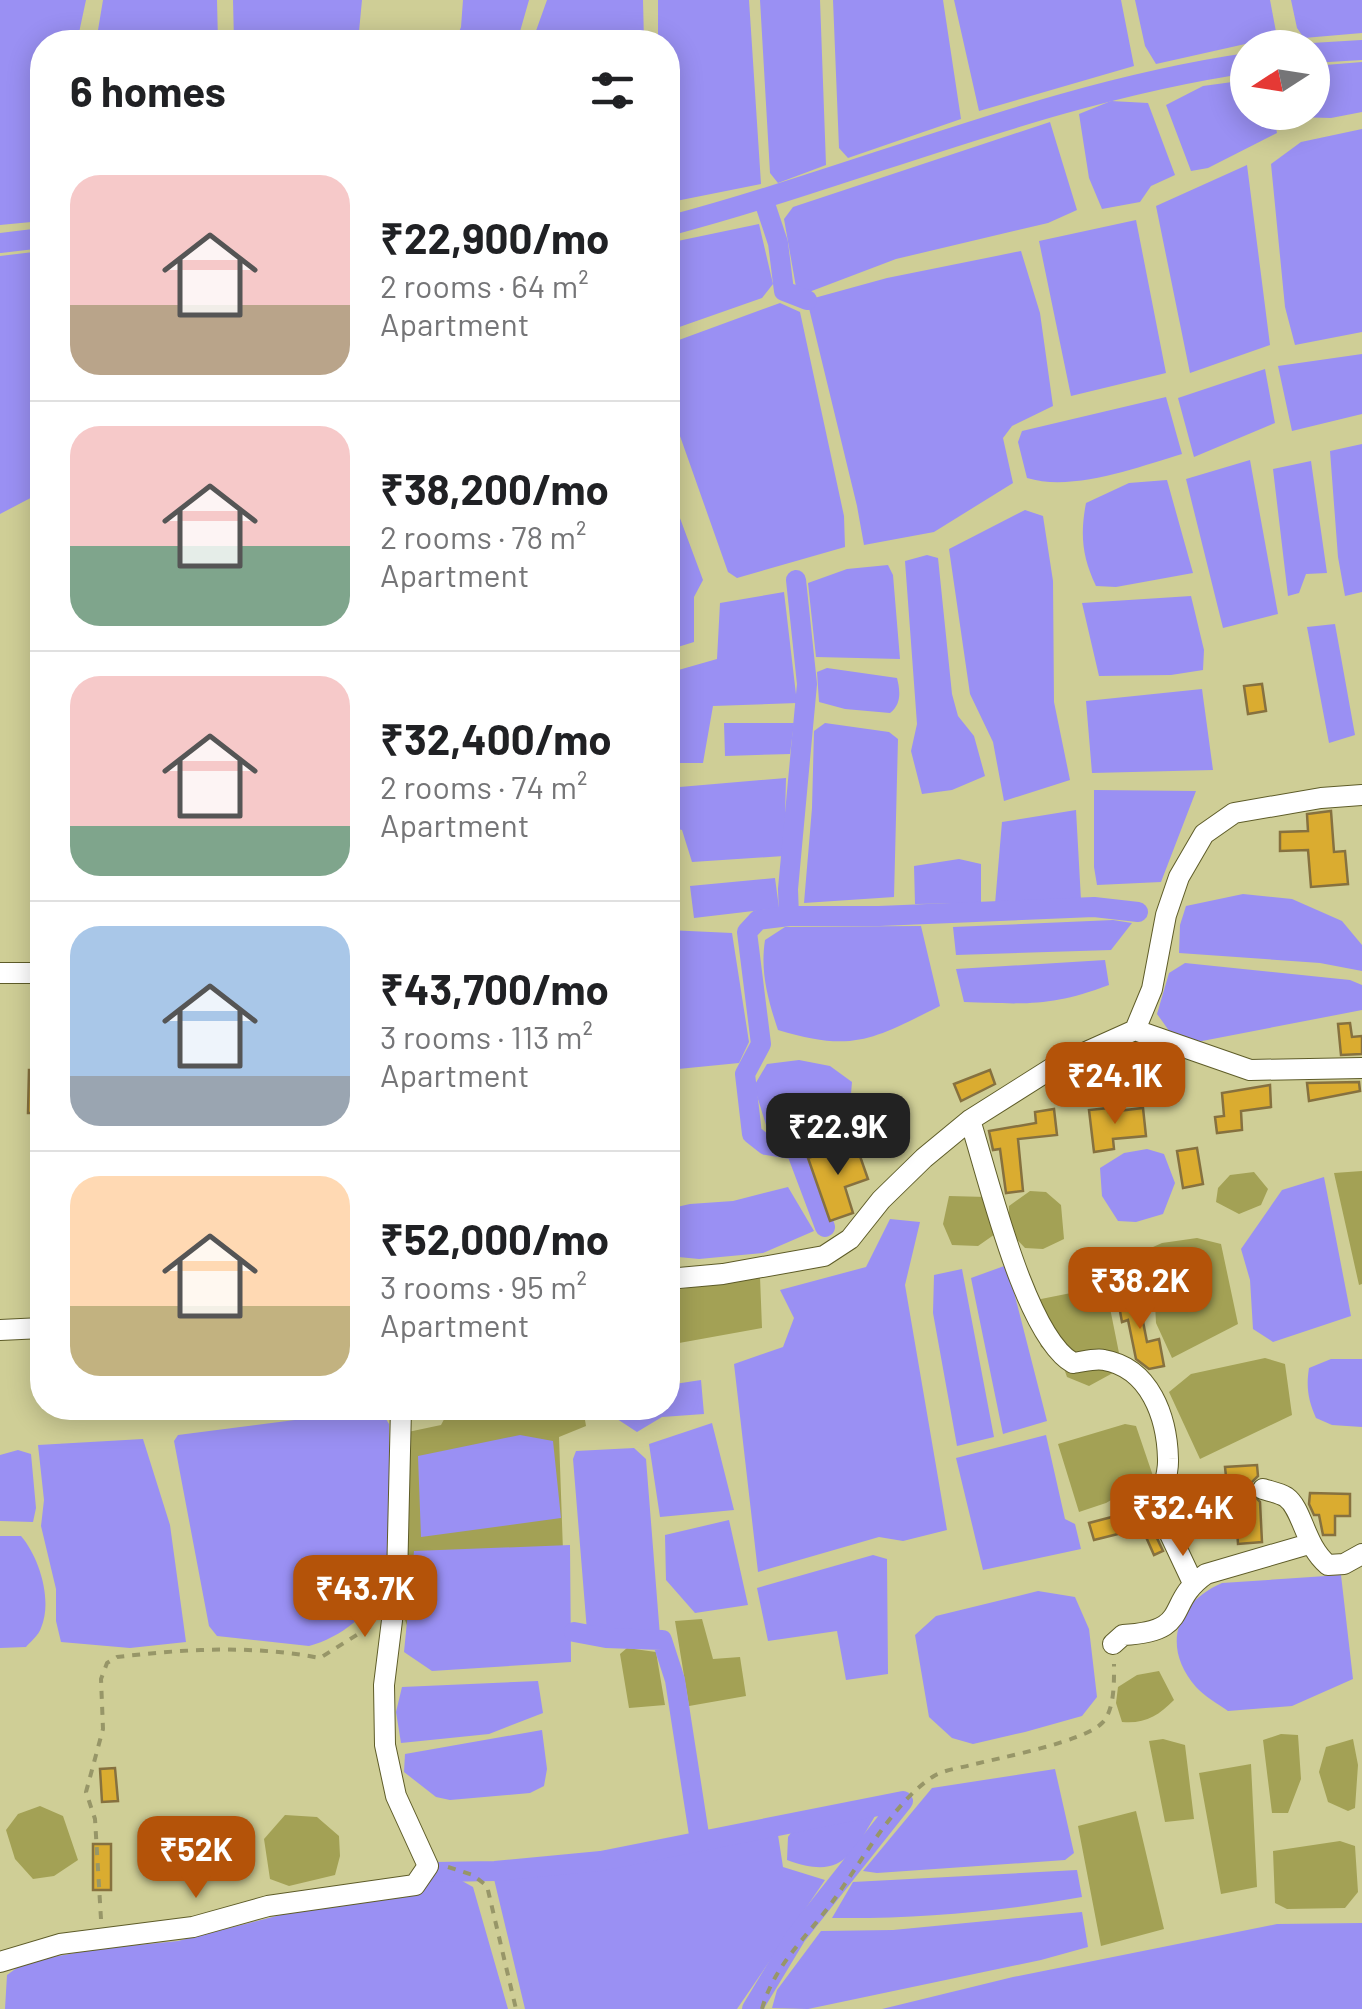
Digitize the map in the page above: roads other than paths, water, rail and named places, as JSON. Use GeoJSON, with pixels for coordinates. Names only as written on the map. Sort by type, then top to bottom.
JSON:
{"type":"FeatureCollection","features":[{"type":"Feature","properties":{"kind":"street"},"geometry":{"type":"LineString","coordinates":[[1135,1030],[1152,988],[1166,915],[1179,877],[1204,834],[1234,813],[1362,795]]}},
{"type":"Feature","properties":{"kind":"street"},"geometry":{"type":"LineString","coordinates":[[0,973],[30,972]]}},
{"type":"Feature","properties":{"kind":"street"},"geometry":{"type":"LineString","coordinates":[[680,1278],[824,1256],[850,1239],[881,1200],[970,1120],[1057,1065],[1135,1030],[1250,1070],[1362,1068]]}},
{"type":"Feature","properties":{"kind":"street"},"geometry":{"type":"LineString","coordinates":[[970,1120],[1030,1307],[1051,1345],[1073,1363],[1102,1359],[1129,1369],[1153,1395],[1162,1420],[1168,1460],[1160,1513],[1193,1583]]}},
{"type":"Feature","properties":{"kind":"street"},"geometry":{"type":"LineString","coordinates":[[0,1330],[30,1329]]}},
{"type":"Feature","properties":{"kind":"street"},"geometry":{"type":"LineString","coordinates":[[0,1962],[60,1944],[192,1928],[268,1906],[414,1885],[428,1866],[396,1796],[384,1745],[384,1684],[397,1580],[401,1420]]}},
{"type":"Feature","properties":{"kind":"street"},"geometry":{"type":"LineString","coordinates":[[1262,1489],[1286,1497],[1309,1544],[1328,1564],[1344,1564],[1362,1554]]}},
{"type":"Feature","properties":{"kind":"street"},"geometry":{"type":"LineString","coordinates":[[1113,1644],[1123,1635],[1154,1633],[1173,1620],[1193,1583],[1206,1574],[1309,1544]]}},
{"type":"Feature","properties":{"kind":"waterway"},"geometry":{"type":"LineString","coordinates":[[1330,52],[1362,50]]}},
{"type":"Feature","properties":{"kind":"waterway"},"geometry":{"type":"LineString","coordinates":[[680,223],[1028,114],[1174,76],[1230,66]]}},
{"type":"Feature","properties":{"kind":"waterway"},"geometry":{"type":"LineString","coordinates":[[764,201],[778,243],[784,291],[807,300]]}},
{"type":"Feature","properties":{"kind":"waterway"},"geometry":{"type":"LineString","coordinates":[[0,243],[30,239]]}},
{"type":"Feature","properties":{"kind":"waterway"},"geometry":{"type":"LineString","coordinates":[[789,916],[788,889],[807,684],[796,580]]}},
{"type":"Feature","properties":{"kind":"waterway"},"geometry":{"type":"LineString","coordinates":[[825,1227],[796,1150],[766,1145],[752,1134],[745,1074],[761,1044],[747,932],[758,920],[1094,907],[1138,912]]}},
{"type":"Feature","properties":{"kind":"waterway"},"geometry":{"type":"LineString","coordinates":[[574,1632],[606,1638],[662,1640],[675,1680],[700,1841]]}},
{"type":"Feature","properties":{"kind":"waterway"},"geometry":{"type":"LineString","coordinates":[[436,1872],[601,1861],[903,1801],[796,1936],[752,2009]]}}]}
